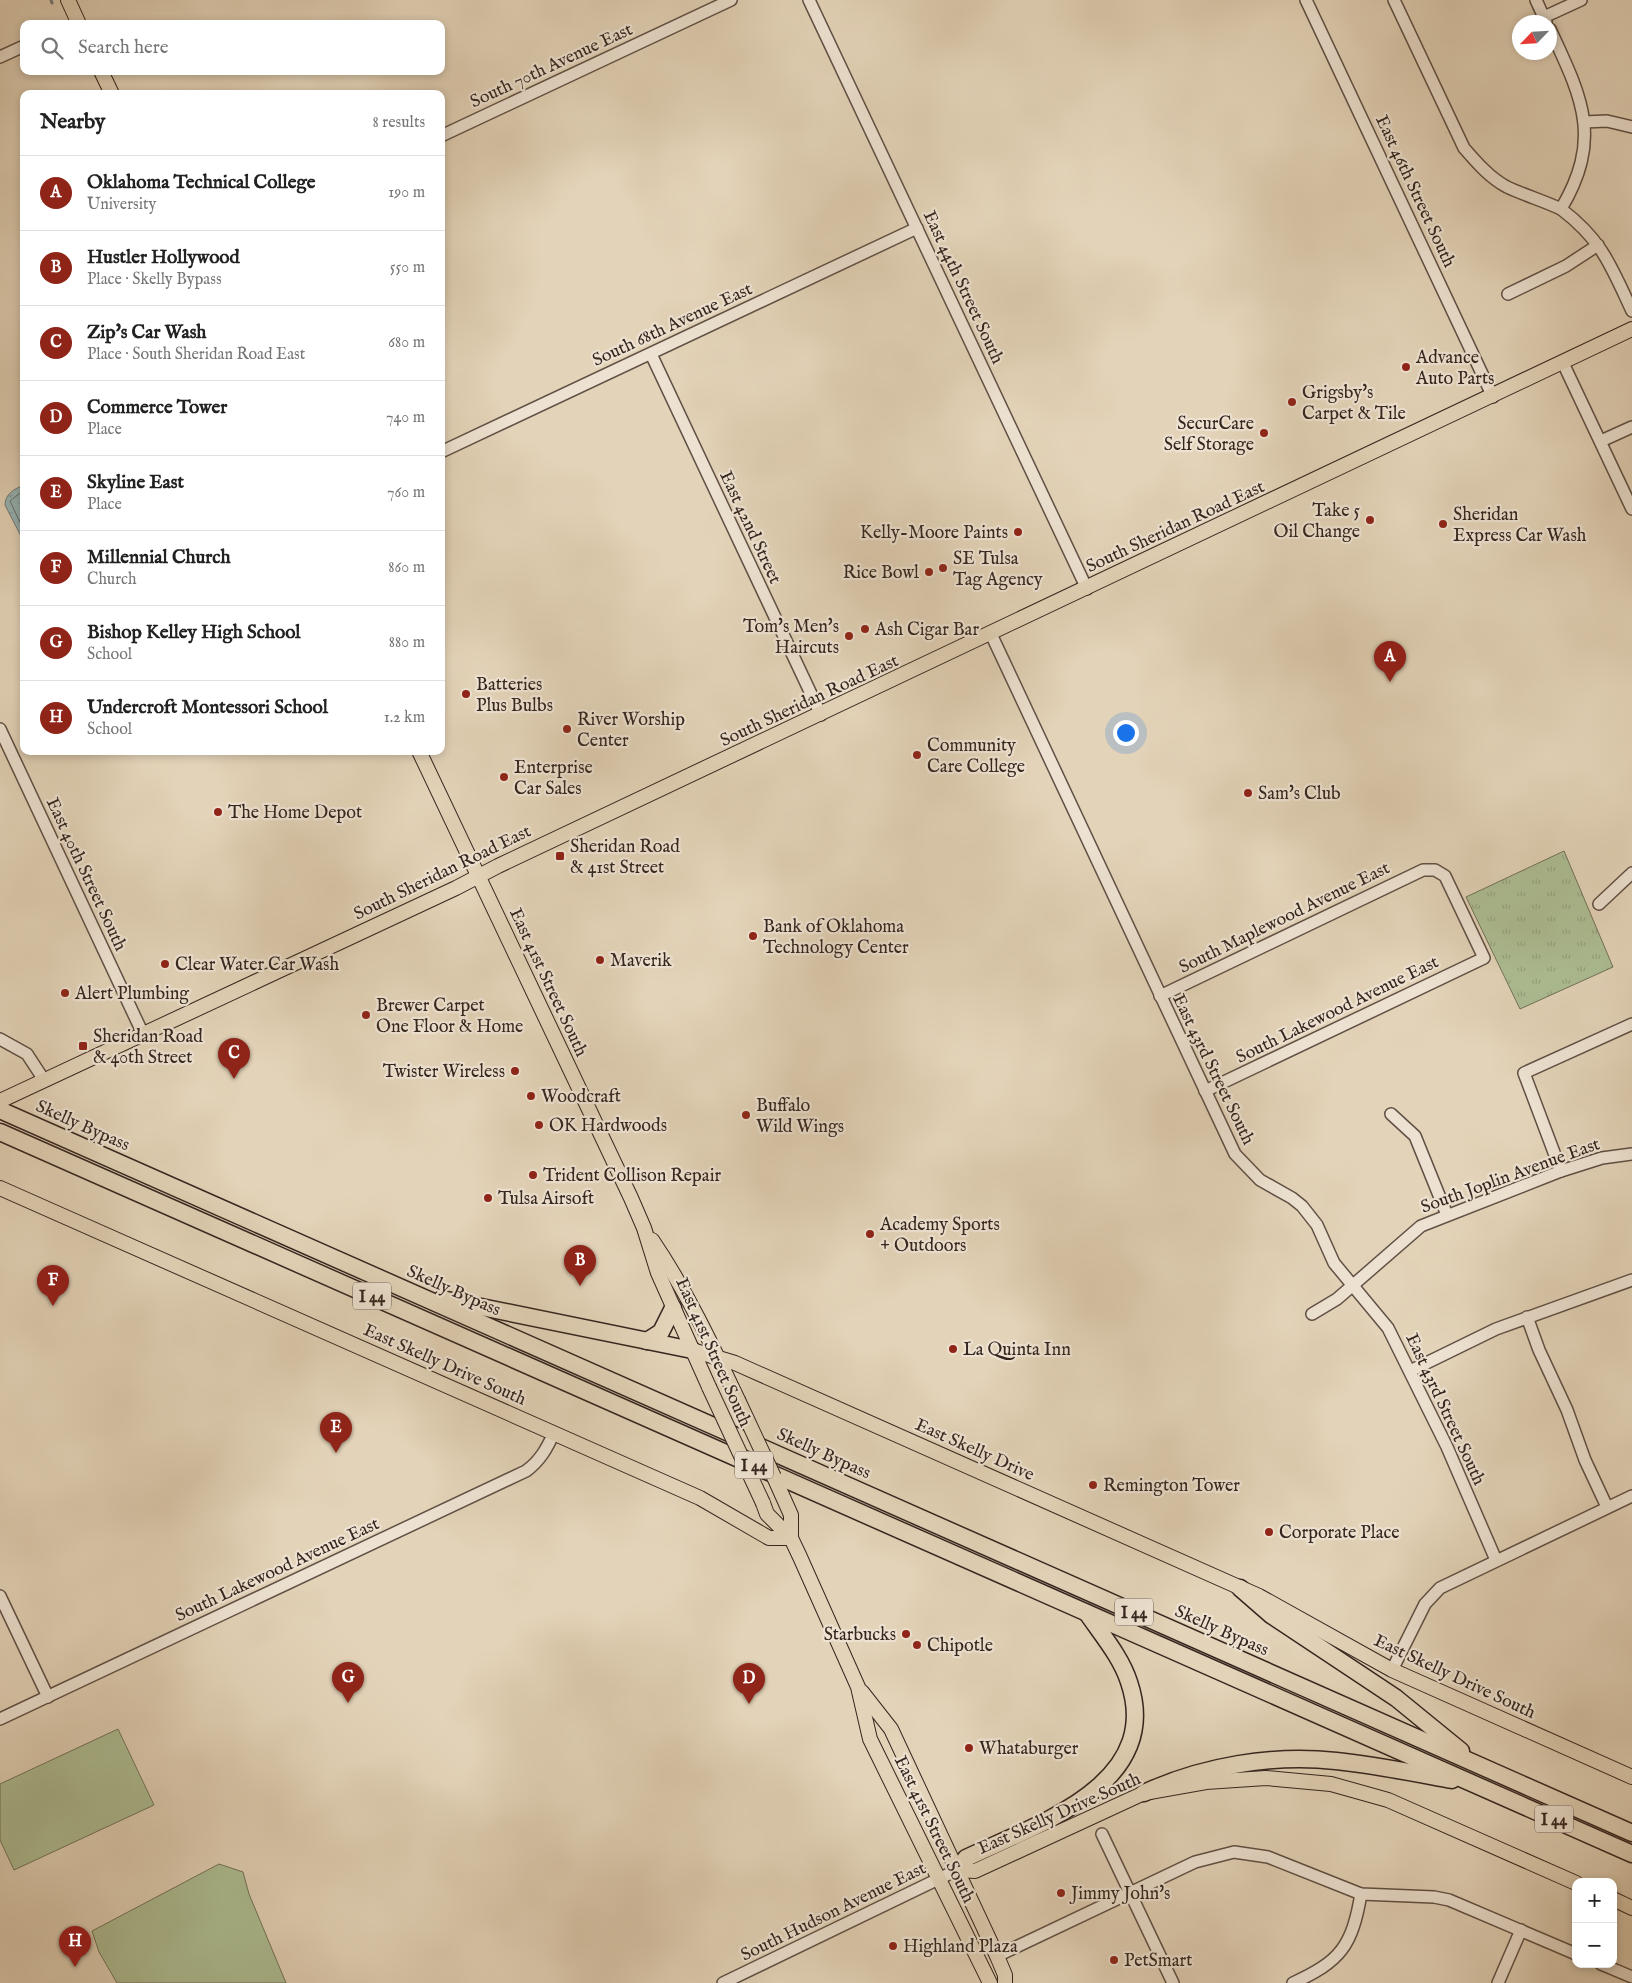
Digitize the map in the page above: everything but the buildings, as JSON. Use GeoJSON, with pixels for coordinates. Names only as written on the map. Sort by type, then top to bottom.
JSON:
{"type":"FeatureCollection","features":[{"type":"Feature","properties":{"kind":"highway","name":"Skelly Bypass"},"geometry":{"type":"LineString","coordinates":[[0,1110],[1632,1833]]}},
{"type":"Feature","properties":{"kind":"highway","name":"I 44"},"geometry":{"type":"LineString","coordinates":[[0,1132],[1632,1854]]}},
{"type":"Feature","properties":{"kind":"highway"},"geometry":{"type":"LineString","coordinates":[[411,1293],[692,1350]]}},
{"type":"Feature","properties":{"kind":"highway"},"geometry":{"type":"LineString","coordinates":[[647,1341],[661,1332],[673,1308]]}},
{"type":"Feature","properties":{"kind":"highway"},"geometry":{"type":"LineString","coordinates":[[1240,1588],[1272,1615],[1396,1698],[1478,1765]]}},
{"type":"Feature","properties":{"kind":"highway"},"geometry":{"type":"LineString","coordinates":[[957,1870],[966,1858],[1080,1802],[1105,1782],[1123,1756],[1132,1726],[1132,1695],[1123,1667],[1088,1613]]}},
{"type":"Feature","properties":{"kind":"highway"},"geometry":{"type":"LineString","coordinates":[[1144,1793],[1162,1784],[1209,1770],[1270,1761],[1299,1759],[1335,1761],[1476,1784]]}},
{"type":"Feature","properties":{"kind":"main road"},"geometry":{"type":"LineString","coordinates":[[68,0],[75,20]]}},
{"type":"Feature","properties":{"kind":"main road"},"geometry":{"type":"LineString","coordinates":[[103,75],[110,90]]}},
{"type":"Feature","properties":{"kind":"main road","name":"South Sheridan Road East"},"geometry":{"type":"LineString","coordinates":[[0,1101],[1087,589],[1632,329]]}},
{"type":"Feature","properties":{"kind":"main road","name":"East 41st Street South"},"geometry":{"type":"LineString","coordinates":[[422,755],[644,1228],[658,1273],[673,1308],[767,1514],[791,1538],[858,1687],[870,1739],[990,1983]]}},
{"type":"Feature","properties":{"kind":"main road","name":"East Skelly Drive South"},"geometry":{"type":"LineString","coordinates":[[0,1188],[700,1498],[769,1538],[791,1538]]}},
{"type":"Feature","properties":{"kind":"main road","name":"East 41st Street South"},"geometry":{"type":"LineString","coordinates":[[644,1228],[671,1268],[719,1359],[792,1515],[791,1538]]}},
{"type":"Feature","properties":{"kind":"main road","name":"East Skelly Drive"},"geometry":{"type":"LineString","coordinates":[[692,1350],[735,1363],[1240,1588]]}},
{"type":"Feature","properties":{"kind":"main road","name":"East Skelly Drive South"},"geometry":{"type":"LineString","coordinates":[[1240,1588],[1282,1608],[1392,1670],[1632,1777]]}},
{"type":"Feature","properties":{"kind":"main road","name":"East 41st Street South"},"geometry":{"type":"LineString","coordinates":[[858,1687],[891,1729],[997,1956],[1005,1975],[1005,1983]]}},
{"type":"Feature","properties":{"kind":"main road","name":"East Skelly Drive South"},"geometry":{"type":"LineString","coordinates":[[957,1870],[975,1871],[1144,1793],[1206,1782],[1266,1778],[1341,1786],[1388,1800],[1572,1880]]}},
{"type":"Feature","properties":{"kind":"main road"},"geometry":{"type":"LineString","coordinates":[[1617,1901],[1632,1908]]}},
{"type":"Feature","properties":{"kind":"street","name":"South 70th Avenue East"},"geometry":{"type":"LineString","coordinates":[[445,134],[731,0]]}},
{"type":"Feature","properties":{"kind":"street","name":"East 44th Street South"},"geometry":{"type":"LineString","coordinates":[[809,0],[1087,589]]}},
{"type":"Feature","properties":{"kind":"street","name":"East 46th Street South"},"geometry":{"type":"LineString","coordinates":[[1306,0],[1492,397]]}},
{"type":"Feature","properties":{"kind":"street"},"geometry":{"type":"LineString","coordinates":[[1394,0],[1469,154],[1483,169],[1508,187],[1561,209],[1583,227],[1610,263],[1632,311]]}},
{"type":"Feature","properties":{"kind":"street"},"geometry":{"type":"LineString","coordinates":[[1536,0],[1543,15]]}},
{"type":"Feature","properties":{"kind":"street"},"geometry":{"type":"LineString","coordinates":[[1554,15],[1581,0]]}},
{"type":"Feature","properties":{"kind":"street"},"geometry":{"type":"LineString","coordinates":[[1557,44],[1576,86],[1584,122],[1584,149],[1580,169],[1561,209]]}},
{"type":"Feature","properties":{"kind":"street"},"geometry":{"type":"LineString","coordinates":[[0,57],[20,48]]}},
{"type":"Feature","properties":{"kind":"street"},"geometry":{"type":"LineString","coordinates":[[1584,122],[1607,121],[1632,127]]}},
{"type":"Feature","properties":{"kind":"street","name":"South 68th Avenue East"},"geometry":{"type":"LineString","coordinates":[[445,450],[917,228]]}},
{"type":"Feature","properties":{"kind":"street"},"geometry":{"type":"LineString","coordinates":[[1508,294],[1566,266],[1598,245]]}},
{"type":"Feature","properties":{"kind":"street","name":"East 42nd Street"},"geometry":{"type":"LineString","coordinates":[[650,354],[820,715]]}},
{"type":"Feature","properties":{"kind":"street"},"geometry":{"type":"LineString","coordinates":[[1563,363],[1632,509]]}},
{"type":"Feature","properties":{"kind":"street"},"geometry":{"type":"LineString","coordinates":[[1601,441],[1632,427]]}},
{"type":"Feature","properties":{"kind":"street","name":"East 43rd Street South"},"geometry":{"type":"LineString","coordinates":[[991,634],[1160,996],[1241,1163],[1260,1180],[1292,1198],[1302,1206],[1317,1225],[1334,1263],[1388,1328],[1410,1371],[1496,1560]]}},
{"type":"Feature","properties":{"kind":"street","name":"East 40th Street South"},"geometry":{"type":"LineString","coordinates":[[0,728],[143,1034]]}},
{"type":"Feature","properties":{"kind":"street","name":"South Maplewood Avenue East"},"geometry":{"type":"LineString","coordinates":[[1160,996],[1423,870]]}},
{"type":"Feature","properties":{"kind":"street","name":"South Lakewood Avenue East"},"geometry":{"type":"LineString","coordinates":[[1205,1091],[1484,958],[1445,876],[1435,870],[1423,870]]}},
{"type":"Feature","properties":{"kind":"street"},"geometry":{"type":"LineString","coordinates":[[1599,904],[1632,873]]}},
{"type":"Feature","properties":{"kind":"street"},"geometry":{"type":"LineString","coordinates":[[1561,1171],[1524,1073],[1632,1024]]}},
{"type":"Feature","properties":{"kind":"street"},"geometry":{"type":"LineString","coordinates":[[0,1039],[27,1054],[44,1080]]}},
{"type":"Feature","properties":{"kind":"street"},"geometry":{"type":"LineString","coordinates":[[1391,1114],[1415,1136],[1447,1215]]}},
{"type":"Feature","properties":{"kind":"street","name":"South Joplin Avenue East"},"geometry":{"type":"LineString","coordinates":[[1312,1314],[1337,1299],[1413,1232],[1447,1215],[1561,1171],[1602,1158],[1632,1154]]}},
{"type":"Feature","properties":{"kind":"street"},"geometry":{"type":"LineString","coordinates":[[1410,1371],[1496,1329],[1632,1280]]}},
{"type":"Feature","properties":{"kind":"street"},"geometry":{"type":"LineString","coordinates":[[1527,1317],[1539,1350],[1567,1410],[1607,1507]]}},
{"type":"Feature","properties":{"kind":"street","name":"South Lakewood Avenue East"},"geometry":{"type":"LineString","coordinates":[[0,1719],[526,1471],[534,1465],[547,1448],[554,1432]]}},
{"type":"Feature","properties":{"kind":"street"},"geometry":{"type":"LineString","coordinates":[[1392,1670],[1404,1643],[1432,1595],[1450,1582],[1632,1496]]}},
{"type":"Feature","properties":{"kind":"street"},"geometry":{"type":"LineString","coordinates":[[0,1596],[48,1697]]}},
{"type":"Feature","properties":{"kind":"street"},"geometry":{"type":"LineString","coordinates":[[1102,1834],[1173,1983]]}},
{"type":"Feature","properties":{"kind":"street"},"geometry":{"type":"LineString","coordinates":[[997,1956],[1195,1862],[1234,1852],[1268,1857],[1361,1894],[1434,1897],[1466,1906],[1572,1952]]}},
{"type":"Feature","properties":{"kind":"street","name":"South Hudson Avenue East"},"geometry":{"type":"LineString","coordinates":[[723,1983],[957,1870]]}},
{"type":"Feature","properties":{"kind":"street"},"geometry":{"type":"LineString","coordinates":[[1293,1983],[1329,1964],[1340,1952],[1350,1938],[1356,1922],[1361,1894]]}},
{"type":"Feature","properties":{"kind":"street"},"geometry":{"type":"LineString","coordinates":[[1498,1983],[1521,1930]]}},
{"type":"Feature","properties":{"kind":"street"},"geometry":{"type":"LineString","coordinates":[[1610,1968],[1632,1978]]}},
{"type":"Feature","properties":{"kind":"green space"},"geometry":{"type":"Polygon","coordinates":[[[1564,851],[1613,967],[1520,1009],[1466,897],[1564,851]]]}},
{"type":"Feature","properties":{"kind":"green space"},"geometry":{"type":"Polygon","coordinates":[[[118,1729],[154,1805],[14,1870],[0,1840],[0,1784],[118,1729]]]}},
{"type":"Feature","properties":{"kind":"green space"},"geometry":{"type":"Polygon","coordinates":[[[219,1864],[243,1872],[249,1894],[286,1983],[117,1983],[99,1952],[92,1931],[219,1864]]]}},
{"type":"Feature","properties":{"kind":"water"},"geometry":{"type":"Polygon","coordinates":[[[20,487],[20,534],[5,505],[5,501],[11,492],[20,487]]]}},
{"type":"Feature","properties":{"kind":"place","name":"Advance Auto Parts"},"geometry":{"type":"Point","coordinates":[1406,367]}},
{"type":"Feature","properties":{"kind":"place","name":"Grigsby's Carpet & Tile"},"geometry":{"type":"Point","coordinates":[1292,402]}},
{"type":"Feature","properties":{"kind":"place","name":"SecurCare Self Storage"},"geometry":{"type":"Point","coordinates":[1264,433]}},
{"type":"Feature","properties":{"kind":"place","name":"Take 5 Oil Change"},"geometry":{"type":"Point","coordinates":[1370,520]}},
{"type":"Feature","properties":{"kind":"place","name":"Sheridan Express Car Wash"},"geometry":{"type":"Point","coordinates":[1443,524]}},
{"type":"Feature","properties":{"kind":"place","name":"Kelly-Moore Paints"},"geometry":{"type":"Point","coordinates":[1018,532]}},
{"type":"Feature","properties":{"kind":"place","name":"SE Tulsa Tag Agency"},"geometry":{"type":"Point","coordinates":[943,568]}},
{"type":"Feature","properties":{"kind":"place","name":"Rice Bowl"},"geometry":{"type":"Point","coordinates":[929,572]}},
{"type":"Feature","properties":{"kind":"place","name":"Ash Cigar Bar"},"geometry":{"type":"Point","coordinates":[865,629]}},
{"type":"Feature","properties":{"kind":"place","name":"Tom's Men's Haircuts"},"geometry":{"type":"Point","coordinates":[849,636]}},
{"type":"Feature","properties":{"kind":"place","name":"Oklahoma Technical College"},"geometry":{"type":"Point","coordinates":[1390,682]}},
{"type":"Feature","properties":{"kind":"place","name":"Batteries Plus Bulbs"},"geometry":{"type":"Point","coordinates":[466,694]}},
{"type":"Feature","properties":{"kind":"place","name":"River Worship Center"},"geometry":{"type":"Point","coordinates":[567,729]}},
{"type":"Feature","properties":{"kind":"place","name":"Community Care College"},"geometry":{"type":"Point","coordinates":[917,755]}},
{"type":"Feature","properties":{"kind":"place","name":"Enterprise Car Sales"},"geometry":{"type":"Point","coordinates":[504,777]}},
{"type":"Feature","properties":{"kind":"place","name":"Sam's Club"},"geometry":{"type":"Point","coordinates":[1248,793]}},
{"type":"Feature","properties":{"kind":"place","name":"The Home Depot"},"geometry":{"type":"Point","coordinates":[218,812]}},
{"type":"Feature","properties":{"kind":"place","name":"Sheridan Road & 41st Street"},"geometry":{"type":"Point","coordinates":[560,856]}},
{"type":"Feature","properties":{"kind":"place","name":"Bank of Oklahoma Technology Center"},"geometry":{"type":"Point","coordinates":[753,936]}},
{"type":"Feature","properties":{"kind":"place","name":"Maverik"},"geometry":{"type":"Point","coordinates":[600,960]}},
{"type":"Feature","properties":{"kind":"place","name":"Clear Water Car Wash"},"geometry":{"type":"Point","coordinates":[165,964]}},
{"type":"Feature","properties":{"kind":"place","name":"Alert Plumbing"},"geometry":{"type":"Point","coordinates":[65,993]}},
{"type":"Feature","properties":{"kind":"place","name":"Brewer Carpet One Floor & Home"},"geometry":{"type":"Point","coordinates":[366,1015]}},
{"type":"Feature","properties":{"kind":"place","name":"Sheridan Road & 40th Street"},"geometry":{"type":"Point","coordinates":[83,1046]}},
{"type":"Feature","properties":{"kind":"place","name":"Twister Wireless"},"geometry":{"type":"Point","coordinates":[515,1071]}},
{"type":"Feature","properties":{"kind":"place","name":"Zip's Car Wash"},"geometry":{"type":"Point","coordinates":[234,1079]}},
{"type":"Feature","properties":{"kind":"place","name":"Woodcraft"},"geometry":{"type":"Point","coordinates":[531,1096]}},
{"type":"Feature","properties":{"kind":"place","name":"Buffalo Wild Wings"},"geometry":{"type":"Point","coordinates":[746,1115]}},
{"type":"Feature","properties":{"kind":"place","name":"OK Hardwoods"},"geometry":{"type":"Point","coordinates":[539,1125]}},
{"type":"Feature","properties":{"kind":"place","name":"Trident Collison Repair"},"geometry":{"type":"Point","coordinates":[533,1175]}},
{"type":"Feature","properties":{"kind":"place","name":"Tulsa Airsoft"},"geometry":{"type":"Point","coordinates":[488,1198]}},
{"type":"Feature","properties":{"kind":"place","name":"Academy Sports + Outdoors"},"geometry":{"type":"Point","coordinates":[870,1234]}},
{"type":"Feature","properties":{"kind":"place","name":"Hustler Hollywood"},"geometry":{"type":"Point","coordinates":[580,1286]}},
{"type":"Feature","properties":{"kind":"place","name":"Millennial Church"},"geometry":{"type":"Point","coordinates":[53,1306]}},
{"type":"Feature","properties":{"kind":"place","name":"La Quinta Inn"},"geometry":{"type":"Point","coordinates":[953,1349]}},
{"type":"Feature","properties":{"kind":"place","name":"Skyline East"},"geometry":{"type":"Point","coordinates":[336,1453]}},
{"type":"Feature","properties":{"kind":"place","name":"Remington Tower"},"geometry":{"type":"Point","coordinates":[1093,1485]}},
{"type":"Feature","properties":{"kind":"place","name":"Corporate Place"},"geometry":{"type":"Point","coordinates":[1269,1532]}},
{"type":"Feature","properties":{"kind":"place","name":"Starbucks"},"geometry":{"type":"Point","coordinates":[906,1634]}},
{"type":"Feature","properties":{"kind":"place","name":"Chipotle"},"geometry":{"type":"Point","coordinates":[917,1645]}},
{"type":"Feature","properties":{"kind":"place","name":"Bishop Kelley High School"},"geometry":{"type":"Point","coordinates":[348,1703]}},
{"type":"Feature","properties":{"kind":"place","name":"Commerce Tower"},"geometry":{"type":"Point","coordinates":[749,1704]}},
{"type":"Feature","properties":{"kind":"place","name":"Whataburger"},"geometry":{"type":"Point","coordinates":[969,1748]}},
{"type":"Feature","properties":{"kind":"place","name":"Jimmy John's"},"geometry":{"type":"Point","coordinates":[1061,1893]}},
{"type":"Feature","properties":{"kind":"place","name":"Highland Plaza"},"geometry":{"type":"Point","coordinates":[893,1946]}},
{"type":"Feature","properties":{"kind":"place","name":"PetSmart"},"geometry":{"type":"Point","coordinates":[1114,1960]}},
{"type":"Feature","properties":{"kind":"place","name":"Undercroft Montessori School"},"geometry":{"type":"Point","coordinates":[75,1967]}}]}
